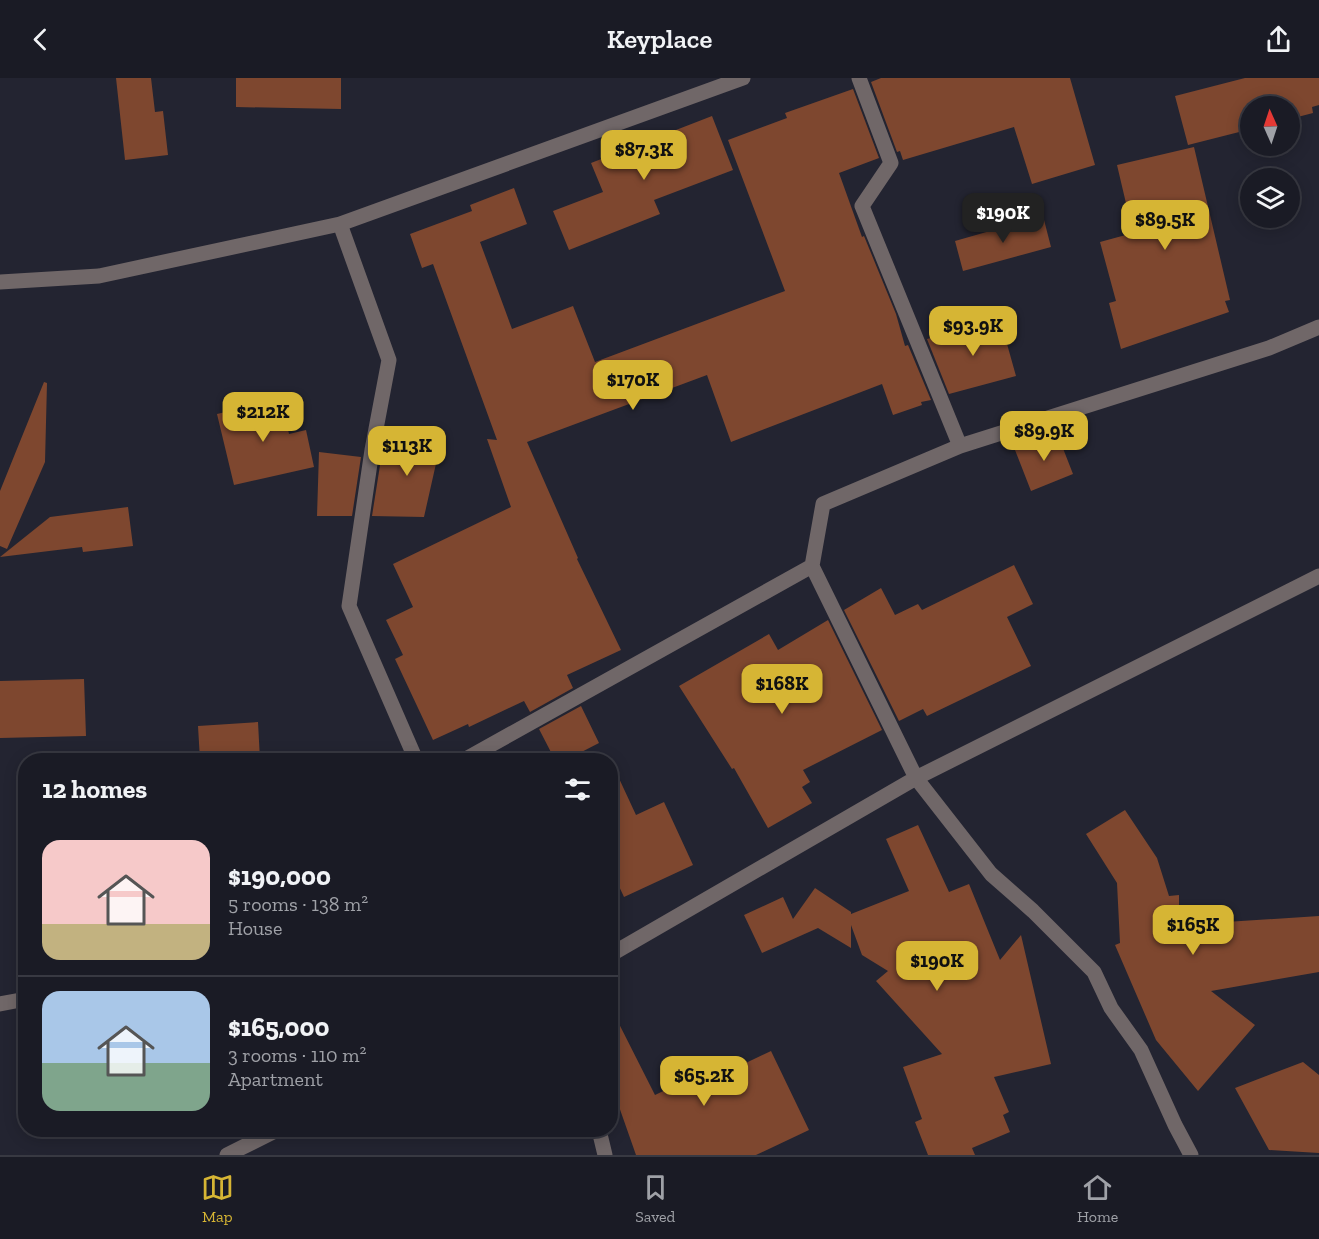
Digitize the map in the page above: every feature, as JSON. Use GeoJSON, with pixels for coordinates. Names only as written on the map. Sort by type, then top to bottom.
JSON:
{"type":"FeatureCollection","features":[{"type":"Feature","properties":{"kind":"street"},"geometry":{"type":"LineString","coordinates":[[0,282],[99,276],[340,224],[743,78]]}},
{"type":"Feature","properties":{"kind":"street"},"geometry":{"type":"LineString","coordinates":[[859,78],[891,163],[862,206],[960,446]]}},
{"type":"Feature","properties":{"kind":"street"},"geometry":{"type":"LineString","coordinates":[[340,224],[389,360],[372,450],[349,606],[413,753]]}},
{"type":"Feature","properties":{"kind":"street"},"geometry":{"type":"LineString","coordinates":[[1191,1155],[1141,1050],[1111,1008],[1094,972],[1033,911],[991,874],[916,778],[812,566],[823,504],[960,446],[1269,348],[1319,327]]}},
{"type":"Feature","properties":{"kind":"street"},"geometry":{"type":"LineString","coordinates":[[477,753],[812,566]]}},
{"type":"Feature","properties":{"kind":"street"},"geometry":{"type":"LineString","coordinates":[[618,950],[916,778],[1319,576]]}},
{"type":"Feature","properties":{"kind":"street"},"geometry":{"type":"LineString","coordinates":[[0,1005],[18,1001]]}},
{"type":"Feature","properties":{"kind":"street"},"geometry":{"type":"LineString","coordinates":[[227,1155],[264,1137]]}},
{"type":"Feature","properties":{"kind":"street"},"geometry":{"type":"LineString","coordinates":[[601,1137],[605,1155]]}},
{"type":"Feature","properties":{"kind":"building"},"geometry":{"type":"Polygon","coordinates":[[[116,78],[151,78],[155,112],[163,111],[168,155],[125,160],[116,78]]]}},
{"type":"Feature","properties":{"kind":"building"},"geometry":{"type":"Polygon","coordinates":[[[236,78],[341,78],[341,109],[236,107],[236,78]]]}},
{"type":"Feature","properties":{"kind":"building"},"geometry":{"type":"Polygon","coordinates":[[[881,78],[1070,78],[1095,165],[1032,184],[1014,127],[903,160],[900,151],[897,152],[871,82],[881,78]]]}},
{"type":"Feature","properties":{"kind":"building"},"geometry":{"type":"Polygon","coordinates":[[[1245,78],[1319,78],[1319,105],[1312,107],[1313,113],[1300,116],[1300,96],[1240,96],[1240,132],[1188,145],[1175,96],[1245,78]]]}},
{"type":"Feature","properties":{"kind":"building"},"geometry":{"type":"Polygon","coordinates":[[[853,89],[879,158],[839,173],[862,237],[864,236],[896,314],[905,346],[908,345],[931,400],[921,402],[922,405],[893,415],[882,384],[731,442],[707,375],[527,442],[577,559],[621,650],[567,675],[573,688],[530,712],[524,701],[469,727],[468,724],[433,740],[395,659],[403,655],[386,620],[413,607],[393,564],[511,507],[487,439],[497,440],[433,264],[422,268],[410,234],[472,211],[470,205],[514,188],[527,224],[480,242],[512,329],[573,306],[595,362],[785,291],[728,140],[787,118],[785,113],[853,89]]]}},
{"type":"Feature","properties":{"kind":"building"},"geometry":{"type":"Polygon","coordinates":[[[712,116],[733,170],[654,200],[660,214],[569,250],[553,211],[603,192],[591,163],[712,116]]]}},
{"type":"Feature","properties":{"kind":"building"},"geometry":{"type":"Polygon","coordinates":[[[1194,147],[1230,300],[1225,301],[1229,312],[1121,349],[1109,303],[1116,301],[1100,242],[1133,233],[1117,165],[1194,147]]]}},
{"type":"Feature","properties":{"kind":"building"},"geometry":{"type":"Polygon","coordinates":[[[1043,216],[1051,247],[963,271],[955,241],[1043,216]]]}},
{"type":"Feature","properties":{"kind":"building"},"geometry":{"type":"Polygon","coordinates":[[[1000,319],[1016,376],[949,394],[927,339],[1000,319]]]}},
{"type":"Feature","properties":{"kind":"building"},"geometry":{"type":"Polygon","coordinates":[[[44,382],[47,383],[45,462],[7,549],[0,546],[0,491],[44,382]]]}},
{"type":"Feature","properties":{"kind":"building"},"geometry":{"type":"Polygon","coordinates":[[[281,399],[289,434],[306,430],[314,467],[234,485],[217,414],[281,399]]]}},
{"type":"Feature","properties":{"kind":"building"},"geometry":{"type":"Polygon","coordinates":[[[1057,433],[1073,474],[1031,491],[1015,450],[1057,433]]]}},
{"type":"Feature","properties":{"kind":"building"},"geometry":{"type":"Polygon","coordinates":[[[390,436],[442,437],[424,517],[372,516],[381,459],[391,460],[390,436]]]}},
{"type":"Feature","properties":{"kind":"building"},"geometry":{"type":"Polygon","coordinates":[[[319,452],[361,457],[352,516],[317,516],[319,452]]]}},
{"type":"Feature","properties":{"kind":"building"},"geometry":{"type":"Polygon","coordinates":[[[128,507],[133,546],[83,552],[82,547],[0,557],[50,517],[128,507]]]}},
{"type":"Feature","properties":{"kind":"building"},"geometry":{"type":"Polygon","coordinates":[[[1014,565],[1033,604],[1007,617],[1031,666],[927,716],[923,709],[899,721],[844,610],[881,588],[895,615],[918,604],[922,610],[1014,565]]]}},
{"type":"Feature","properties":{"kind":"building"},"geometry":{"type":"Polygon","coordinates":[[[828,620],[882,730],[803,770],[810,782],[802,787],[812,803],[768,828],[734,768],[732,769],[679,686],[769,634],[778,650],[828,620]]]}},
{"type":"Feature","properties":{"kind":"building"},"geometry":{"type":"Polygon","coordinates":[[[84,679],[86,736],[0,738],[0,681],[84,679]]]}},
{"type":"Feature","properties":{"kind":"building"},"geometry":{"type":"Polygon","coordinates":[[[581,706],[599,743],[580,753],[551,753],[539,729],[581,706]]]}},
{"type":"Feature","properties":{"kind":"building"},"geometry":{"type":"Polygon","coordinates":[[[258,722],[260,753],[200,753],[198,726],[258,722]]]}},
{"type":"Feature","properties":{"kind":"building"},"geometry":{"type":"Polygon","coordinates":[[[618,776],[636,815],[664,802],[693,865],[624,897],[618,884],[618,776]]]}},
{"type":"Feature","properties":{"kind":"building"},"geometry":{"type":"Polygon","coordinates":[[[1125,810],[1157,858],[1169,896],[1179,895],[1179,925],[1319,916],[1319,972],[1211,991],[1255,1025],[1198,1091],[1156,1040],[1115,945],[1120,943],[1117,883],[1086,834],[1125,810]]]}},
{"type":"Feature","properties":{"kind":"building"},"geometry":{"type":"Polygon","coordinates":[[[918,825],[949,892],[969,884],[1000,960],[1021,935],[1051,1064],[994,1077],[1009,1112],[1003,1115],[1010,1132],[972,1148],[975,1155],[928,1155],[915,1122],[922,1119],[903,1067],[942,1054],[876,981],[888,971],[862,955],[851,925],[851,948],[818,928],[762,953],[744,915],[783,897],[793,919],[815,888],[851,914],[909,891],[886,839],[918,825]]]}},
{"type":"Feature","properties":{"kind":"building"},"geometry":{"type":"Polygon","coordinates":[[[618,1022],[655,1095],[703,1072],[706,1082],[771,1051],[809,1130],[756,1155],[636,1155],[618,1104],[618,1022]]]}},
{"type":"Feature","properties":{"kind":"building"},"geometry":{"type":"Polygon","coordinates":[[[1303,1062],[1319,1075],[1319,1153],[1269,1150],[1235,1088],[1303,1062]]]}}]}
